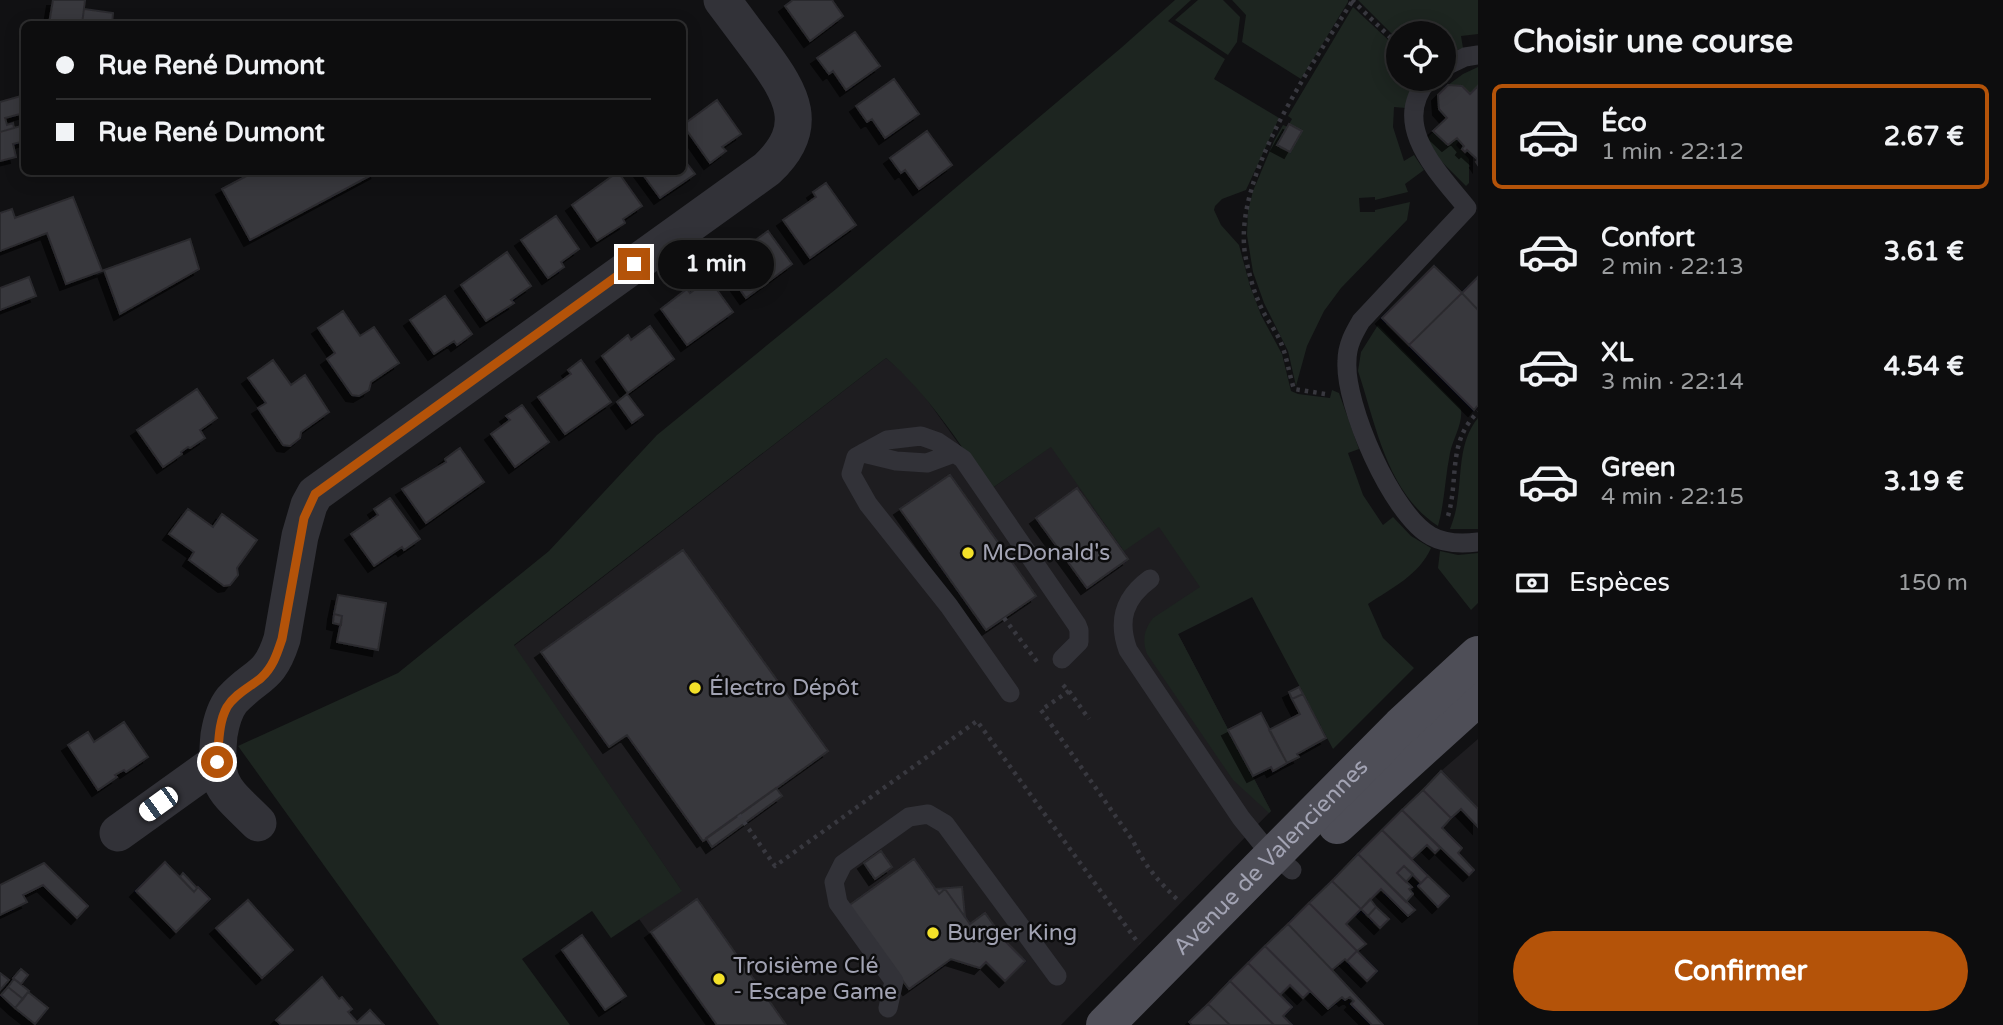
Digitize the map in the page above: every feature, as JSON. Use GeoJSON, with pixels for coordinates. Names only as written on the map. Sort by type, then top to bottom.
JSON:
{"type":"FeatureCollection","features":[{"type":"Feature","properties":{"kind":"main road","name":"Avenue de Valenciennes"},"geometry":{"type":"LineString","coordinates":[[1139,1025],[1439,690],[1478,655]]}},
{"type":"Feature","properties":{"kind":"main road","name":"Avenue de Valenciennes"},"geometry":{"type":"LineString","coordinates":[[1105,1025],[1283,862],[1342,820],[1478,697]]}},
{"type":"Feature","properties":{"kind":"street"},"geometry":{"type":"LineString","coordinates":[[258,823],[222,784],[217,762],[220,730],[228,706],[262,677],[272,666],[277,654],[304,518],[315,494],[767,169],[786,148],[793,120],[788,93],[722,0]]}},
{"type":"Feature","properties":{"kind":"street"},"geometry":{"type":"LineString","coordinates":[[118,833],[217,762]]}},
{"type":"Feature","properties":{"kind":"lane"},"geometry":{"type":"LineString","coordinates":[[1456,61],[1478,55]]}},
{"type":"Feature","properties":{"kind":"lane"},"geometry":{"type":"LineString","coordinates":[[1422,91],[1418,97],[1415,129],[1419,145],[1429,162],[1467,208],[1362,321],[1352,335],[1346,363],[1351,390],[1374,461],[1391,492],[1413,521],[1439,540],[1478,542]]}},
{"type":"Feature","properties":{"kind":"lane"},"geometry":{"type":"LineString","coordinates":[[1010,693],[949,606],[868,504],[851,474],[856,457],[887,440],[921,436],[938,442],[962,460],[1077,625],[1079,642],[1062,659]]}},
{"type":"Feature","properties":{"kind":"lane"},"geometry":{"type":"LineString","coordinates":[[863,453],[896,461],[928,463],[954,453]]}},
{"type":"Feature","properties":{"kind":"lane"},"geometry":{"type":"LineString","coordinates":[[1150,579],[1137,589],[1124,611],[1124,638],[1128,650],[1241,818],[1283,862]]}},
{"type":"Feature","properties":{"kind":"lane"},"geometry":{"type":"LineString","coordinates":[[888,1008],[894,981],[838,903],[834,882],[843,864],[909,817],[928,814],[945,824],[1057,976]]}},
{"type":"Feature","properties":{"kind":"path"},"geometry":{"type":"LineString","coordinates":[[1351,390],[1327,386],[1326,394],[1294,388],[1282,346],[1261,305],[1250,274],[1245,252],[1244,226],[1250,190],[1275,130],[1353,0],[1386,33]]}},
{"type":"Feature","properties":{"kind":"path"},"geometry":{"type":"LineString","coordinates":[[1439,540],[1450,510],[1454,463],[1463,431],[1465,425],[1478,412]]}},
{"type":"Feature","properties":{"kind":"path"},"geometry":{"type":"LineString","coordinates":[[1004,618],[1031,657],[1045,669]]}},
{"type":"Feature","properties":{"kind":"path"},"geometry":{"type":"LineString","coordinates":[[1061,683],[1089,719]]}},
{"type":"Feature","properties":{"kind":"path"},"geometry":{"type":"LineString","coordinates":[[1069,691],[1041,710],[1162,886],[1186,908]]}},
{"type":"Feature","properties":{"kind":"shaded area"},"geometry":{"type":"Polygon","coordinates":[[[1175,0],[1191,0],[1168,21],[1225,59],[1214,79],[1279,118],[1246,190],[1222,199],[1214,210],[1221,225],[1239,245],[1261,315],[1282,354],[1291,391],[1330,398],[1332,390],[1339,393],[1359,449],[1348,453],[1363,495],[1383,525],[1393,517],[1411,536],[1431,548],[1412,573],[1368,604],[1383,638],[1414,668],[1333,749],[1252,597],[1178,634],[1271,811],[1269,813],[1233,780],[1147,654],[1145,635],[1153,618],[1200,587],[1159,527],[1124,551],[1051,447],[991,489],[930,404],[886,358],[514,645],[682,891],[611,938],[592,911],[522,959],[570,1025],[439,1025],[238,746],[398,673],[549,551],[657,435],[836,289],[1175,0]]]}},
{"type":"Feature","properties":{"kind":"shaded area"},"geometry":{"type":"Polygon","coordinates":[[[1198,0],[1223,0],[1240,17],[1237,42],[1228,55],[1175,20],[1198,0]]]}},
{"type":"Feature","properties":{"kind":"shaded area"},"geometry":{"type":"Polygon","coordinates":[[[1232,0],[1348,2],[1301,79],[1242,42],[1246,15],[1232,0]]]}},
{"type":"Feature","properties":{"kind":"shaded area"},"geometry":{"type":"Polygon","coordinates":[[[1358,0],[1478,0],[1478,34],[1461,36],[1463,48],[1456,51],[1456,21],[1386,21],[1386,28],[1358,0]]]}},
{"type":"Feature","properties":{"kind":"shaded area"},"geometry":{"type":"Polygon","coordinates":[[[1353,7],[1386,38],[1386,91],[1411,91],[1406,108],[1394,107],[1393,127],[1404,161],[1414,155],[1424,170],[1405,184],[1408,192],[1375,200],[1375,197],[1359,198],[1360,212],[1375,212],[1410,202],[1407,220],[1341,288],[1324,311],[1307,346],[1296,386],[1288,351],[1264,303],[1253,272],[1247,235],[1248,211],[1253,191],[1274,141],[1283,125],[1288,127],[1277,145],[1290,152],[1302,131],[1289,124],[1292,119],[1288,116],[1353,7]]]}},
{"type":"Feature","properties":{"kind":"shaded area"},"geometry":{"type":"Polygon","coordinates":[[[1478,67],[1478,86],[1470,94],[1456,88],[1456,79],[1478,67]]]}},
{"type":"Feature","properties":{"kind":"shaded area"},"geometry":{"type":"Polygon","coordinates":[[[1434,131],[1447,145],[1457,138],[1459,141],[1456,145],[1469,159],[1469,183],[1466,186],[1438,158],[1427,138],[1434,131]]]}},
{"type":"Feature","properties":{"kind":"shaded area"},"geometry":{"type":"Polygon","coordinates":[[[1378,325],[1461,409],[1459,426],[1450,453],[1438,526],[1421,512],[1395,477],[1378,435],[1358,371],[1361,352],[1378,325]]]}},
{"type":"Feature","properties":{"kind":"shaded area"},"geometry":{"type":"Polygon","coordinates":[[[886,358],[910,378],[991,489],[1108,406],[1252,597],[1178,634],[1271,811],[1061,1025],[715,1025],[639,919],[681,890],[514,646],[886,358]]]}},
{"type":"Feature","properties":{"kind":"shaded area"},"geometry":{"type":"Polygon","coordinates":[[[1478,418],[1478,529],[1450,529],[1457,506],[1464,448],[1478,418]]]}},
{"type":"Feature","properties":{"kind":"shaded area"},"geometry":{"type":"Polygon","coordinates":[[[1440,551],[1458,555],[1478,553],[1478,603],[1471,610],[1438,568],[1440,551]]]}},
{"type":"Feature","properties":{"kind":"shaded area"},"geometry":{"type":"Polygon","coordinates":[[[1478,739],[1478,809],[1441,771],[1478,739]]]}},
{"type":"Feature","properties":{"kind":"building"},"geometry":{"type":"Polygon","coordinates":[[[53,0],[85,0],[82,21],[50,21],[53,0]]]}},
{"type":"Feature","properties":{"kind":"building"},"geometry":{"type":"Polygon","coordinates":[[[793,0],[832,0],[843,16],[810,41],[785,6],[793,0]]]}},
{"type":"Feature","properties":{"kind":"building"},"geometry":{"type":"Polygon","coordinates":[[[84,9],[113,13],[112,21],[82,21],[84,9]]]}},
{"type":"Feature","properties":{"kind":"building"},"geometry":{"type":"Polygon","coordinates":[[[855,32],[880,66],[846,90],[833,71],[829,74],[817,58],[855,32]]]}},
{"type":"Feature","properties":{"kind":"building"},"geometry":{"type":"Polygon","coordinates":[[[894,79],[919,114],[885,138],[872,119],[867,122],[856,106],[894,79]]]}},
{"type":"Feature","properties":{"kind":"building"},"geometry":{"type":"Polygon","coordinates":[[[1456,86],[1462,86],[1470,94],[1478,86],[1478,160],[1462,149],[1464,146],[1457,138],[1448,145],[1433,131],[1447,118],[1439,109],[1438,95],[1442,91],[1456,91],[1456,86]]]}},
{"type":"Feature","properties":{"kind":"building"},"geometry":{"type":"Polygon","coordinates":[[[21,96],[21,114],[5,118],[7,125],[13,123],[14,128],[0,132],[0,102],[21,96]]]}},
{"type":"Feature","properties":{"kind":"building"},"geometry":{"type":"Polygon","coordinates":[[[717,100],[741,134],[722,147],[726,151],[710,163],[686,129],[686,123],[717,100]]]}},
{"type":"Feature","properties":{"kind":"building"},"geometry":{"type":"Polygon","coordinates":[[[1289,124],[1302,131],[1290,152],[1277,145],[1289,124]]]}},
{"type":"Feature","properties":{"kind":"building"},"geometry":{"type":"Polygon","coordinates":[[[21,126],[21,142],[13,144],[16,157],[0,161],[0,132],[21,126]]]}},
{"type":"Feature","properties":{"kind":"building"},"geometry":{"type":"Polygon","coordinates":[[[927,131],[952,165],[919,189],[905,170],[901,173],[890,158],[927,131]]]}},
{"type":"Feature","properties":{"kind":"building"},"geometry":{"type":"Polygon","coordinates":[[[686,162],[695,174],[660,198],[643,175],[686,175],[686,162]]]}},
{"type":"Feature","properties":{"kind":"building"},"geometry":{"type":"Polygon","coordinates":[[[248,175],[371,175],[250,240],[222,189],[248,175]]]}},
{"type":"Feature","properties":{"kind":"building"},"geometry":{"type":"Polygon","coordinates":[[[614,175],[620,175],[642,206],[623,219],[625,223],[597,241],[572,205],[614,175]]]}},
{"type":"Feature","properties":{"kind":"building"},"geometry":{"type":"Polygon","coordinates":[[[826,183],[856,225],[810,258],[783,220],[816,197],[813,192],[826,183]]]}},
{"type":"Feature","properties":{"kind":"building"},"geometry":{"type":"Polygon","coordinates":[[[73,197],[102,271],[66,284],[47,233],[0,251],[0,213],[12,209],[15,218],[73,197]]]}},
{"type":"Feature","properties":{"kind":"building"},"geometry":{"type":"Polygon","coordinates":[[[556,216],[579,249],[561,262],[564,267],[548,278],[521,240],[556,216]]]}},
{"type":"Feature","properties":{"kind":"building"},"geometry":{"type":"Polygon","coordinates":[[[768,231],[792,264],[746,298],[720,261],[746,241],[749,245],[768,231]]]}},
{"type":"Feature","properties":{"kind":"building"},"geometry":{"type":"Polygon","coordinates":[[[190,239],[199,269],[120,314],[104,270],[190,239]]]}},
{"type":"Feature","properties":{"kind":"building"},"geometry":{"type":"Polygon","coordinates":[[[507,252],[531,286],[511,300],[514,303],[486,321],[461,285],[507,252]]]}},
{"type":"Feature","properties":{"kind":"building"},"geometry":{"type":"Polygon","coordinates":[[[1434,266],[1462,293],[1409,345],[1382,318],[1434,266]]]}},
{"type":"Feature","properties":{"kind":"building"},"geometry":{"type":"Polygon","coordinates":[[[29,277],[36,296],[0,310],[0,288],[29,277]]]}},
{"type":"Feature","properties":{"kind":"building"},"geometry":{"type":"Polygon","coordinates":[[[1478,277],[1478,310],[1462,293],[1478,277]]]}},
{"type":"Feature","properties":{"kind":"building"},"geometry":{"type":"Polygon","coordinates":[[[709,279],[733,312],[687,345],[661,309],[687,289],[690,293],[709,279]]]}},
{"type":"Feature","properties":{"kind":"building"},"geometry":{"type":"Polygon","coordinates":[[[1462,293],[1478,310],[1478,405],[1474,410],[1409,345],[1462,293]]]}},
{"type":"Feature","properties":{"kind":"building"},"geometry":{"type":"Polygon","coordinates":[[[445,296],[472,334],[457,345],[454,341],[434,354],[410,320],[445,296]]]}},
{"type":"Feature","properties":{"kind":"building"},"geometry":{"type":"Polygon","coordinates":[[[343,311],[360,336],[374,327],[399,363],[371,382],[369,390],[359,396],[352,395],[327,359],[335,353],[318,328],[343,311]]]}},
{"type":"Feature","properties":{"kind":"building"},"geometry":{"type":"Polygon","coordinates":[[[650,326],[674,359],[628,393],[602,356],[628,335],[631,340],[650,326]]]}},
{"type":"Feature","properties":{"kind":"building"},"geometry":{"type":"Polygon","coordinates":[[[273,360],[291,385],[305,375],[329,412],[301,432],[300,438],[290,446],[283,445],[258,408],[266,403],[248,378],[273,360]]]}},
{"type":"Feature","properties":{"kind":"building"},"geometry":{"type":"Polygon","coordinates":[[[581,360],[611,402],[565,434],[538,397],[571,374],[568,370],[581,360]]]}},
{"type":"Feature","properties":{"kind":"building"},"geometry":{"type":"Polygon","coordinates":[[[197,389],[217,418],[200,430],[205,438],[188,447],[163,467],[137,430],[197,389]]]}},
{"type":"Feature","properties":{"kind":"building"},"geometry":{"type":"Polygon","coordinates":[[[627,394],[643,415],[632,423],[617,402],[627,394]]]}},
{"type":"Feature","properties":{"kind":"building"},"geometry":{"type":"Polygon","coordinates":[[[522,405],[549,442],[515,467],[491,434],[510,420],[506,416],[522,405]]]}},
{"type":"Feature","properties":{"kind":"building"},"geometry":{"type":"Polygon","coordinates":[[[460,448],[484,482],[426,523],[402,489],[446,462],[445,459],[460,448]]]}},
{"type":"Feature","properties":{"kind":"building","name":"McDonald's"},"geometry":{"type":"Polygon","coordinates":[[[950,475],[1036,596],[986,630],[900,509],[950,475]]]}},
{"type":"Feature","properties":{"kind":"building"},"geometry":{"type":"Polygon","coordinates":[[[1077,488],[1128,559],[1087,588],[1036,518],[1077,488]]]}},
{"type":"Feature","properties":{"kind":"building"},"geometry":{"type":"Polygon","coordinates":[[[390,498],[420,539],[404,550],[402,547],[374,566],[351,534],[378,515],[374,509],[390,498]]]}},
{"type":"Feature","properties":{"kind":"building"},"geometry":{"type":"Polygon","coordinates":[[[188,509],[213,527],[222,514],[257,540],[237,568],[238,575],[230,585],[224,586],[189,560],[194,552],[169,534],[188,509]]]}},
{"type":"Feature","properties":{"kind":"building"},"geometry":{"type":"Polygon","coordinates":[[[683,550],[828,751],[703,841],[627,735],[609,747],[541,652],[683,550]]]}},
{"type":"Feature","properties":{"kind":"building"},"geometry":{"type":"Polygon","coordinates":[[[338,595],[386,603],[378,650],[337,642],[342,616],[334,614],[338,595]]]}},
{"type":"Feature","properties":{"kind":"building"},"geometry":{"type":"Polygon","coordinates":[[[334,614],[342,616],[341,625],[333,623],[334,614]]]}},
{"type":"Feature","properties":{"kind":"building"},"geometry":{"type":"Polygon","coordinates":[[[1299,687],[1303,694],[1292,699],[1289,692],[1299,687]]]}},
{"type":"Feature","properties":{"kind":"building"},"geometry":{"type":"Polygon","coordinates":[[[1303,694],[1326,738],[1297,754],[1299,757],[1287,763],[1269,730],[1300,714],[1292,699],[1303,694]]]}},
{"type":"Feature","properties":{"kind":"building"},"geometry":{"type":"Polygon","coordinates":[[[1261,713],[1287,763],[1273,771],[1271,767],[1253,776],[1228,730],[1261,713]]]}},
{"type":"Feature","properties":{"kind":"building"},"geometry":{"type":"Polygon","coordinates":[[[124,722],[148,757],[126,772],[124,770],[115,775],[117,777],[98,790],[68,745],[88,732],[94,742],[124,722]]]}},
{"type":"Feature","properties":{"kind":"building"},"geometry":{"type":"Polygon","coordinates":[[[1441,771],[1478,809],[1478,827],[1461,809],[1451,818],[1423,790],[1441,771]]]}},
{"type":"Feature","properties":{"kind":"building"},"geometry":{"type":"Polygon","coordinates":[[[776,788],[782,796],[712,847],[706,838],[776,788]]]}},
{"type":"Feature","properties":{"kind":"building"},"geometry":{"type":"Polygon","coordinates":[[[1423,790],[1451,818],[1442,828],[1462,848],[1458,853],[1474,870],[1469,875],[1402,810],[1423,790]]]}},
{"type":"Feature","properties":{"kind":"building"},"geometry":{"type":"Polygon","coordinates":[[[1402,810],[1440,848],[1435,853],[1427,845],[1412,859],[1382,830],[1402,810]]]}},
{"type":"Feature","properties":{"kind":"building"},"geometry":{"type":"Polygon","coordinates":[[[1382,830],[1428,876],[1421,883],[1404,866],[1397,873],[1412,887],[1409,889],[1413,894],[1406,902],[1358,854],[1382,830]]]}},
{"type":"Feature","properties":{"kind":"building"},"geometry":{"type":"Polygon","coordinates":[[[881,851],[892,867],[875,879],[864,863],[881,851]]]}},
{"type":"Feature","properties":{"kind":"building"},"geometry":{"type":"Polygon","coordinates":[[[1358,854],[1415,910],[1408,916],[1381,889],[1361,909],[1332,881],[1358,854]]]}},
{"type":"Feature","properties":{"kind":"building","name":"Burger King"},"geometry":{"type":"Polygon","coordinates":[[[914,859],[939,894],[945,889],[970,924],[985,913],[1005,941],[1025,961],[1005,981],[986,962],[980,968],[951,959],[909,989],[847,907],[914,859]]]}},
{"type":"Feature","properties":{"kind":"building"},"geometry":{"type":"Polygon","coordinates":[[[165,862],[194,892],[198,887],[210,899],[176,932],[136,891],[165,862]]]}},
{"type":"Feature","properties":{"kind":"building"},"geometry":{"type":"Polygon","coordinates":[[[44,863],[88,906],[77,918],[43,885],[23,895],[27,902],[0,915],[0,885],[44,863]]]}},
{"type":"Feature","properties":{"kind":"building"},"geometry":{"type":"Polygon","coordinates":[[[1404,866],[1413,874],[1406,882],[1397,873],[1404,866]]]}},
{"type":"Feature","properties":{"kind":"building"},"geometry":{"type":"Polygon","coordinates":[[[183,873],[197,888],[194,892],[180,877],[183,873]]]}},
{"type":"Feature","properties":{"kind":"building"},"geometry":{"type":"Polygon","coordinates":[[[1428,876],[1449,896],[1438,907],[1418,886],[1428,876]]]}},
{"type":"Feature","properties":{"kind":"building"},"geometry":{"type":"Polygon","coordinates":[[[1332,881],[1361,909],[1346,924],[1366,944],[1357,951],[1309,903],[1332,881]]]}},
{"type":"Feature","properties":{"kind":"building"},"geometry":{"type":"Polygon","coordinates":[[[962,887],[965,917],[945,889],[939,894],[935,889],[962,887]]]}},
{"type":"Feature","properties":{"kind":"building","name":"Troisième Clé - Escape Game"},"geometry":{"type":"Polygon","coordinates":[[[697,899],[786,1025],[717,1025],[651,932],[697,899]]]}},
{"type":"Feature","properties":{"kind":"building"},"geometry":{"type":"Polygon","coordinates":[[[1370,899],[1376,907],[1368,916],[1361,909],[1370,899]]]}},
{"type":"Feature","properties":{"kind":"building"},"geometry":{"type":"Polygon","coordinates":[[[248,900],[293,950],[262,978],[216,928],[248,900]]]}},
{"type":"Feature","properties":{"kind":"building"},"geometry":{"type":"Polygon","coordinates":[[[1309,903],[1357,951],[1332,970],[1288,924],[1309,903]]]}},
{"type":"Feature","properties":{"kind":"building"},"geometry":{"type":"Polygon","coordinates":[[[1376,907],[1389,919],[1380,928],[1368,916],[1376,907]]]}},
{"type":"Feature","properties":{"kind":"building"},"geometry":{"type":"Polygon","coordinates":[[[1288,924],[1383,1025],[1372,1025],[1351,1004],[1354,1001],[1350,997],[1345,1000],[1342,997],[1328,1009],[1265,946],[1288,924]]]}},
{"type":"Feature","properties":{"kind":"building"},"geometry":{"type":"Polygon","coordinates":[[[582,935],[626,996],[605,1010],[562,950],[582,935]]]}},
{"type":"Feature","properties":{"kind":"building"},"geometry":{"type":"Polygon","coordinates":[[[1265,946],[1310,991],[1303,998],[1290,985],[1280,995],[1248,963],[1265,946]]]}},
{"type":"Feature","properties":{"kind":"building"},"geometry":{"type":"Polygon","coordinates":[[[1357,951],[1377,971],[1367,981],[1347,961],[1357,951]]]}},
{"type":"Feature","properties":{"kind":"building"},"geometry":{"type":"Polygon","coordinates":[[[1248,963],[1292,1007],[1283,1016],[1292,1025],[1274,1025],[1230,981],[1248,963]]]}},
{"type":"Feature","properties":{"kind":"building"},"geometry":{"type":"Polygon","coordinates":[[[21,969],[28,975],[21,984],[13,978],[21,969]]]}},
{"type":"Feature","properties":{"kind":"building"},"geometry":{"type":"Polygon","coordinates":[[[0,973],[9,980],[0,990],[0,973]]]}},
{"type":"Feature","properties":{"kind":"building"},"geometry":{"type":"Polygon","coordinates":[[[322,977],[339,999],[342,997],[352,1009],[348,1012],[357,1022],[370,1010],[384,1025],[281,1025],[276,1020],[322,977]]]}},
{"type":"Feature","properties":{"kind":"building"},"geometry":{"type":"Polygon","coordinates":[[[14,979],[29,991],[23,999],[8,987],[14,979]]]}},
{"type":"Feature","properties":{"kind":"building"},"geometry":{"type":"Polygon","coordinates":[[[1230,981],[1274,1025],[1230,1025],[1208,1004],[1230,981]]]}},
{"type":"Feature","properties":{"kind":"building"},"geometry":{"type":"Polygon","coordinates":[[[8,987],[23,999],[15,1008],[1,995],[8,987]]]}},
{"type":"Feature","properties":{"kind":"building"},"geometry":{"type":"Polygon","coordinates":[[[28,992],[48,1008],[35,1024],[15,1008],[28,992]]]}},
{"type":"Feature","properties":{"kind":"building"},"geometry":{"type":"Polygon","coordinates":[[[1208,1004],[1230,1025],[1192,1025],[1189,1022],[1208,1004]]]}},
{"type":"Feature","properties":{"kind":"place","name":"McDonald's"},"geometry":{"type":"Point","coordinates":[968,553]}},
{"type":"Feature","properties":{"kind":"place","name":"Électro Dépôt"},"geometry":{"type":"Point","coordinates":[695,688]}},
{"type":"Feature","properties":{"kind":"place","name":"Burger King"},"geometry":{"type":"Point","coordinates":[933,933]}},
{"type":"Feature","properties":{"kind":"place","name":"Troisième Clé - Escape Game"},"geometry":{"type":"Point","coordinates":[719,979]}},
{"type":"Feature","properties":{"kind":"route"},"geometry":{"type":"LineString","coordinates":[[217,762],[220,730],[228,706],[262,677],[272,666],[277,654],[304,518],[315,494],[634,264]]}}]}
